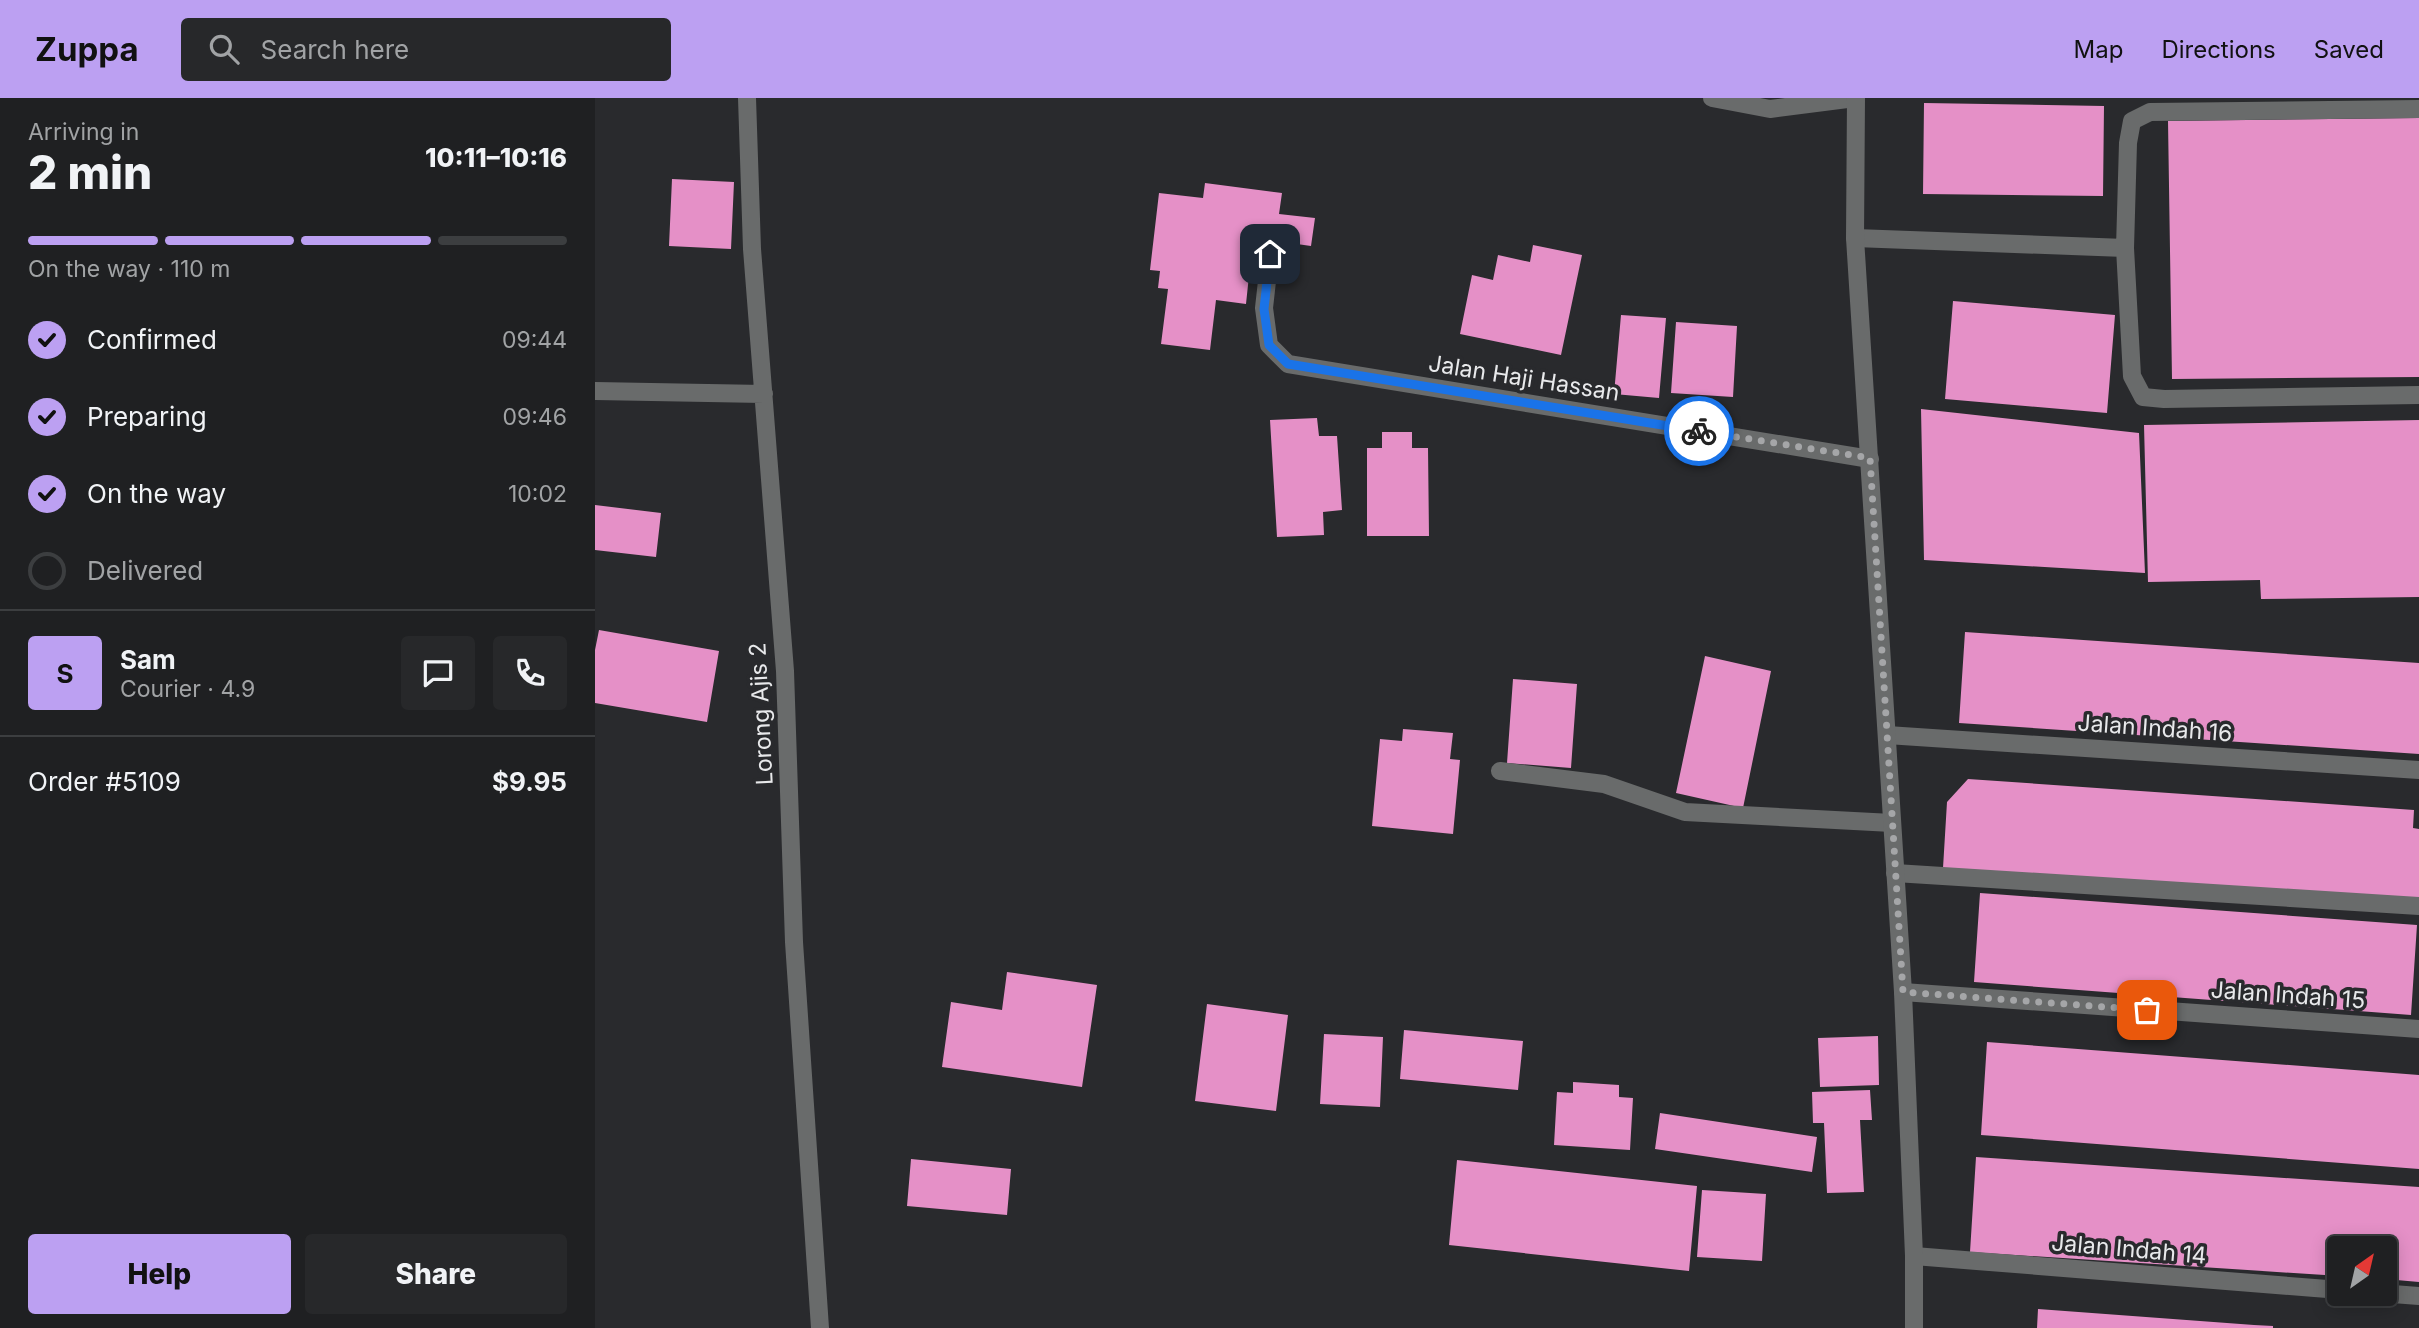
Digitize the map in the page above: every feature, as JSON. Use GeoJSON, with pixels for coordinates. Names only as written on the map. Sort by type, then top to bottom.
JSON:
{"type":"FeatureCollection","features":[{"type":"Feature","properties":{"kind":"street","name":"Lorong Ajis 2"},"geometry":{"type":"LineString","coordinates":[[747,98],[753,249],[785,671],[794,942],[820,1328]]}},
{"type":"Feature","properties":{"kind":"street"},"geometry":{"type":"LineString","coordinates":[[1711,98],[1770,109],[1855,98],[1855,238],[1903,992],[1914,1256],[1914,1328]]}},
{"type":"Feature","properties":{"kind":"street"},"geometry":{"type":"LineString","coordinates":[[2419,109],[2150,112],[2132,121],[2128,144],[2125,248],[2132,376],[2143,397],[2164,399],[2419,395]]}},
{"type":"Feature","properties":{"kind":"street"},"geometry":{"type":"LineString","coordinates":[[1855,238],[2125,248]]}},
{"type":"Feature","properties":{"kind":"street","name":"Jalan Haji Hassan"},"geometry":{"type":"LineString","coordinates":[[1270,254],[1264,309],[1269,345],[1288,364],[1870,458]]}},
{"type":"Feature","properties":{"kind":"street"},"geometry":{"type":"LineString","coordinates":[[595,391],[764,394]]}},
{"type":"Feature","properties":{"kind":"street","name":"Jalan Indah 16"},"geometry":{"type":"LineString","coordinates":[[1887,735],[2419,770]]}},
{"type":"Feature","properties":{"kind":"street"},"geometry":{"type":"LineString","coordinates":[[1500,771],[1604,784],[1685,812],[1892,823]]}},
{"type":"Feature","properties":{"kind":"street"},"geometry":{"type":"LineString","coordinates":[[1895,873],[2419,906]]}},
{"type":"Feature","properties":{"kind":"street","name":"Jalan Indah 15"},"geometry":{"type":"LineString","coordinates":[[1903,992],[2419,1029]]}},
{"type":"Feature","properties":{"kind":"street","name":"Jalan Indah 14"},"geometry":{"type":"LineString","coordinates":[[1914,1256],[2327,1289]]}},
{"type":"Feature","properties":{"kind":"street"},"geometry":{"type":"LineString","coordinates":[[2397,1294],[2419,1296]]}},
{"type":"Feature","properties":{"kind":"building"},"geometry":{"type":"Polygon","coordinates":[[[1924,103],[2104,106],[2103,196],[1923,194],[1924,103]]]}},
{"type":"Feature","properties":{"kind":"building"},"geometry":{"type":"Polygon","coordinates":[[[2419,118],[2419,377],[2172,379],[2168,121],[2419,118]]]}},
{"type":"Feature","properties":{"kind":"building"},"geometry":{"type":"Polygon","coordinates":[[[672,179],[734,182],[731,249],[669,246],[672,179]]]}},
{"type":"Feature","properties":{"kind":"building"},"geometry":{"type":"Polygon","coordinates":[[[1205,183],[1282,193],[1279,214],[1315,218],[1311,246],[1253,238],[1246,304],[1216,300],[1210,350],[1161,344],[1168,289],[1158,288],[1160,271],[1150,270],[1159,193],[1203,198],[1205,183]]]}},
{"type":"Feature","properties":{"kind":"building"},"geometry":{"type":"Polygon","coordinates":[[[1533,245],[1582,255],[1561,355],[1460,334],[1472,275],[1493,280],[1498,255],[1530,262],[1533,245]]]}},
{"type":"Feature","properties":{"kind":"building"},"geometry":{"type":"Polygon","coordinates":[[[1953,301],[2115,315],[2107,413],[1945,399],[1953,301]]]}},
{"type":"Feature","properties":{"kind":"building"},"geometry":{"type":"Polygon","coordinates":[[[1621,315],[1666,318],[1659,398],[1614,394],[1621,315]]]}},
{"type":"Feature","properties":{"kind":"building"},"geometry":{"type":"Polygon","coordinates":[[[1676,322],[1737,326],[1733,397],[1671,393],[1676,322]]]}},
{"type":"Feature","properties":{"kind":"building"},"geometry":{"type":"Polygon","coordinates":[[[1921,409],[2139,433],[2145,573],[1924,560],[1921,409]]]}},
{"type":"Feature","properties":{"kind":"building"},"geometry":{"type":"Polygon","coordinates":[[[1317,418],[1319,436],[1337,436],[1342,510],[1323,512],[1324,535],[1277,537],[1270,420],[1317,418]]]}},
{"type":"Feature","properties":{"kind":"building"},"geometry":{"type":"Polygon","coordinates":[[[2419,420],[2419,597],[2261,599],[2260,580],[2148,582],[2144,425],[2419,420]]]}},
{"type":"Feature","properties":{"kind":"building"},"geometry":{"type":"Polygon","coordinates":[[[1382,432],[1412,432],[1412,448],[1428,448],[1429,536],[1367,536],[1367,448],[1382,448],[1382,432]]]}},
{"type":"Feature","properties":{"kind":"building"},"geometry":{"type":"Polygon","coordinates":[[[595,505],[661,513],[656,557],[595,550],[595,505]]]}},
{"type":"Feature","properties":{"kind":"building"},"geometry":{"type":"Polygon","coordinates":[[[599,630],[719,651],[707,722],[595,703],[595,650],[599,630]]]}},
{"type":"Feature","properties":{"kind":"building"},"geometry":{"type":"Polygon","coordinates":[[[1965,632],[2419,663],[2419,754],[1959,723],[1965,632]]]}},
{"type":"Feature","properties":{"kind":"building"},"geometry":{"type":"Polygon","coordinates":[[[1705,656],[1771,671],[1743,808],[1676,793],[1705,656]]]}},
{"type":"Feature","properties":{"kind":"building"},"geometry":{"type":"Polygon","coordinates":[[[1513,679],[1577,684],[1571,768],[1507,763],[1513,679]]]}},
{"type":"Feature","properties":{"kind":"building"},"geometry":{"type":"Polygon","coordinates":[[[1403,729],[1453,733],[1450,759],[1460,760],[1453,834],[1372,826],[1380,739],[1402,741],[1403,729]]]}},
{"type":"Feature","properties":{"kind":"building"},"geometry":{"type":"Polygon","coordinates":[[[1968,779],[2414,810],[2413,828],[2419,829],[2419,902],[1943,868],[1947,802],[1968,779]]]}},
{"type":"Feature","properties":{"kind":"building"},"geometry":{"type":"Polygon","coordinates":[[[1980,893],[2417,925],[2411,1015],[1974,982],[1980,893]]]}},
{"type":"Feature","properties":{"kind":"building"},"geometry":{"type":"Polygon","coordinates":[[[1007,972],[1097,985],[1082,1087],[942,1067],[951,1002],[1002,1010],[1007,972]]]}},
{"type":"Feature","properties":{"kind":"building"},"geometry":{"type":"Polygon","coordinates":[[[1207,1004],[1288,1015],[1276,1111],[1195,1101],[1207,1004]]]}},
{"type":"Feature","properties":{"kind":"building"},"geometry":{"type":"Polygon","coordinates":[[[1404,1030],[1523,1041],[1518,1090],[1400,1079],[1404,1030]]]}},
{"type":"Feature","properties":{"kind":"building"},"geometry":{"type":"Polygon","coordinates":[[[1324,1034],[1383,1037],[1380,1107],[1320,1104],[1324,1034]]]}},
{"type":"Feature","properties":{"kind":"building"},"geometry":{"type":"Polygon","coordinates":[[[1878,1036],[1879,1085],[1820,1087],[1818,1038],[1878,1036]]]}},
{"type":"Feature","properties":{"kind":"building"},"geometry":{"type":"Polygon","coordinates":[[[1987,1042],[2419,1075],[2419,1169],[1981,1135],[1987,1042]]]}},
{"type":"Feature","properties":{"kind":"building"},"geometry":{"type":"Polygon","coordinates":[[[1573,1082],[1619,1085],[1619,1097],[1633,1098],[1630,1150],[1554,1145],[1557,1092],[1573,1093],[1573,1082]]]}},
{"type":"Feature","properties":{"kind":"building"},"geometry":{"type":"Polygon","coordinates":[[[1870,1090],[1872,1120],[1860,1120],[1864,1192],[1827,1193],[1824,1123],[1813,1123],[1812,1092],[1870,1090]]]}},
{"type":"Feature","properties":{"kind":"building"},"geometry":{"type":"Polygon","coordinates":[[[1660,1113],[1817,1137],[1812,1172],[1655,1149],[1660,1113]]]}},
{"type":"Feature","properties":{"kind":"building"},"geometry":{"type":"Polygon","coordinates":[[[1976,1157],[2419,1187],[2419,1282],[2397,1280],[2397,1236],[2327,1236],[2327,1275],[1970,1252],[1976,1157]]]}},
{"type":"Feature","properties":{"kind":"building"},"geometry":{"type":"Polygon","coordinates":[[[911,1159],[1011,1169],[1007,1215],[907,1206],[911,1159]]]}},
{"type":"Feature","properties":{"kind":"building"},"geometry":{"type":"Polygon","coordinates":[[[1457,1160],[1697,1186],[1689,1271],[1449,1245],[1457,1160]]]}},
{"type":"Feature","properties":{"kind":"building"},"geometry":{"type":"Polygon","coordinates":[[[1702,1190],[1766,1194],[1762,1261],[1697,1257],[1702,1190]]]}},
{"type":"Feature","properties":{"kind":"building"},"geometry":{"type":"Polygon","coordinates":[[[2038,1309],[2273,1326],[2273,1328],[2037,1328],[2038,1309]]]}},
{"type":"Feature","properties":{"kind":"way so far"},"geometry":{"type":"LineString","coordinates":[[1699,431],[1870,458],[1903,992],[2147,1010]]}},
{"type":"Feature","properties":{"kind":"route"},"geometry":{"type":"LineString","coordinates":[[1270,254],[1264,309],[1269,345],[1288,364],[1699,431]]}}]}
